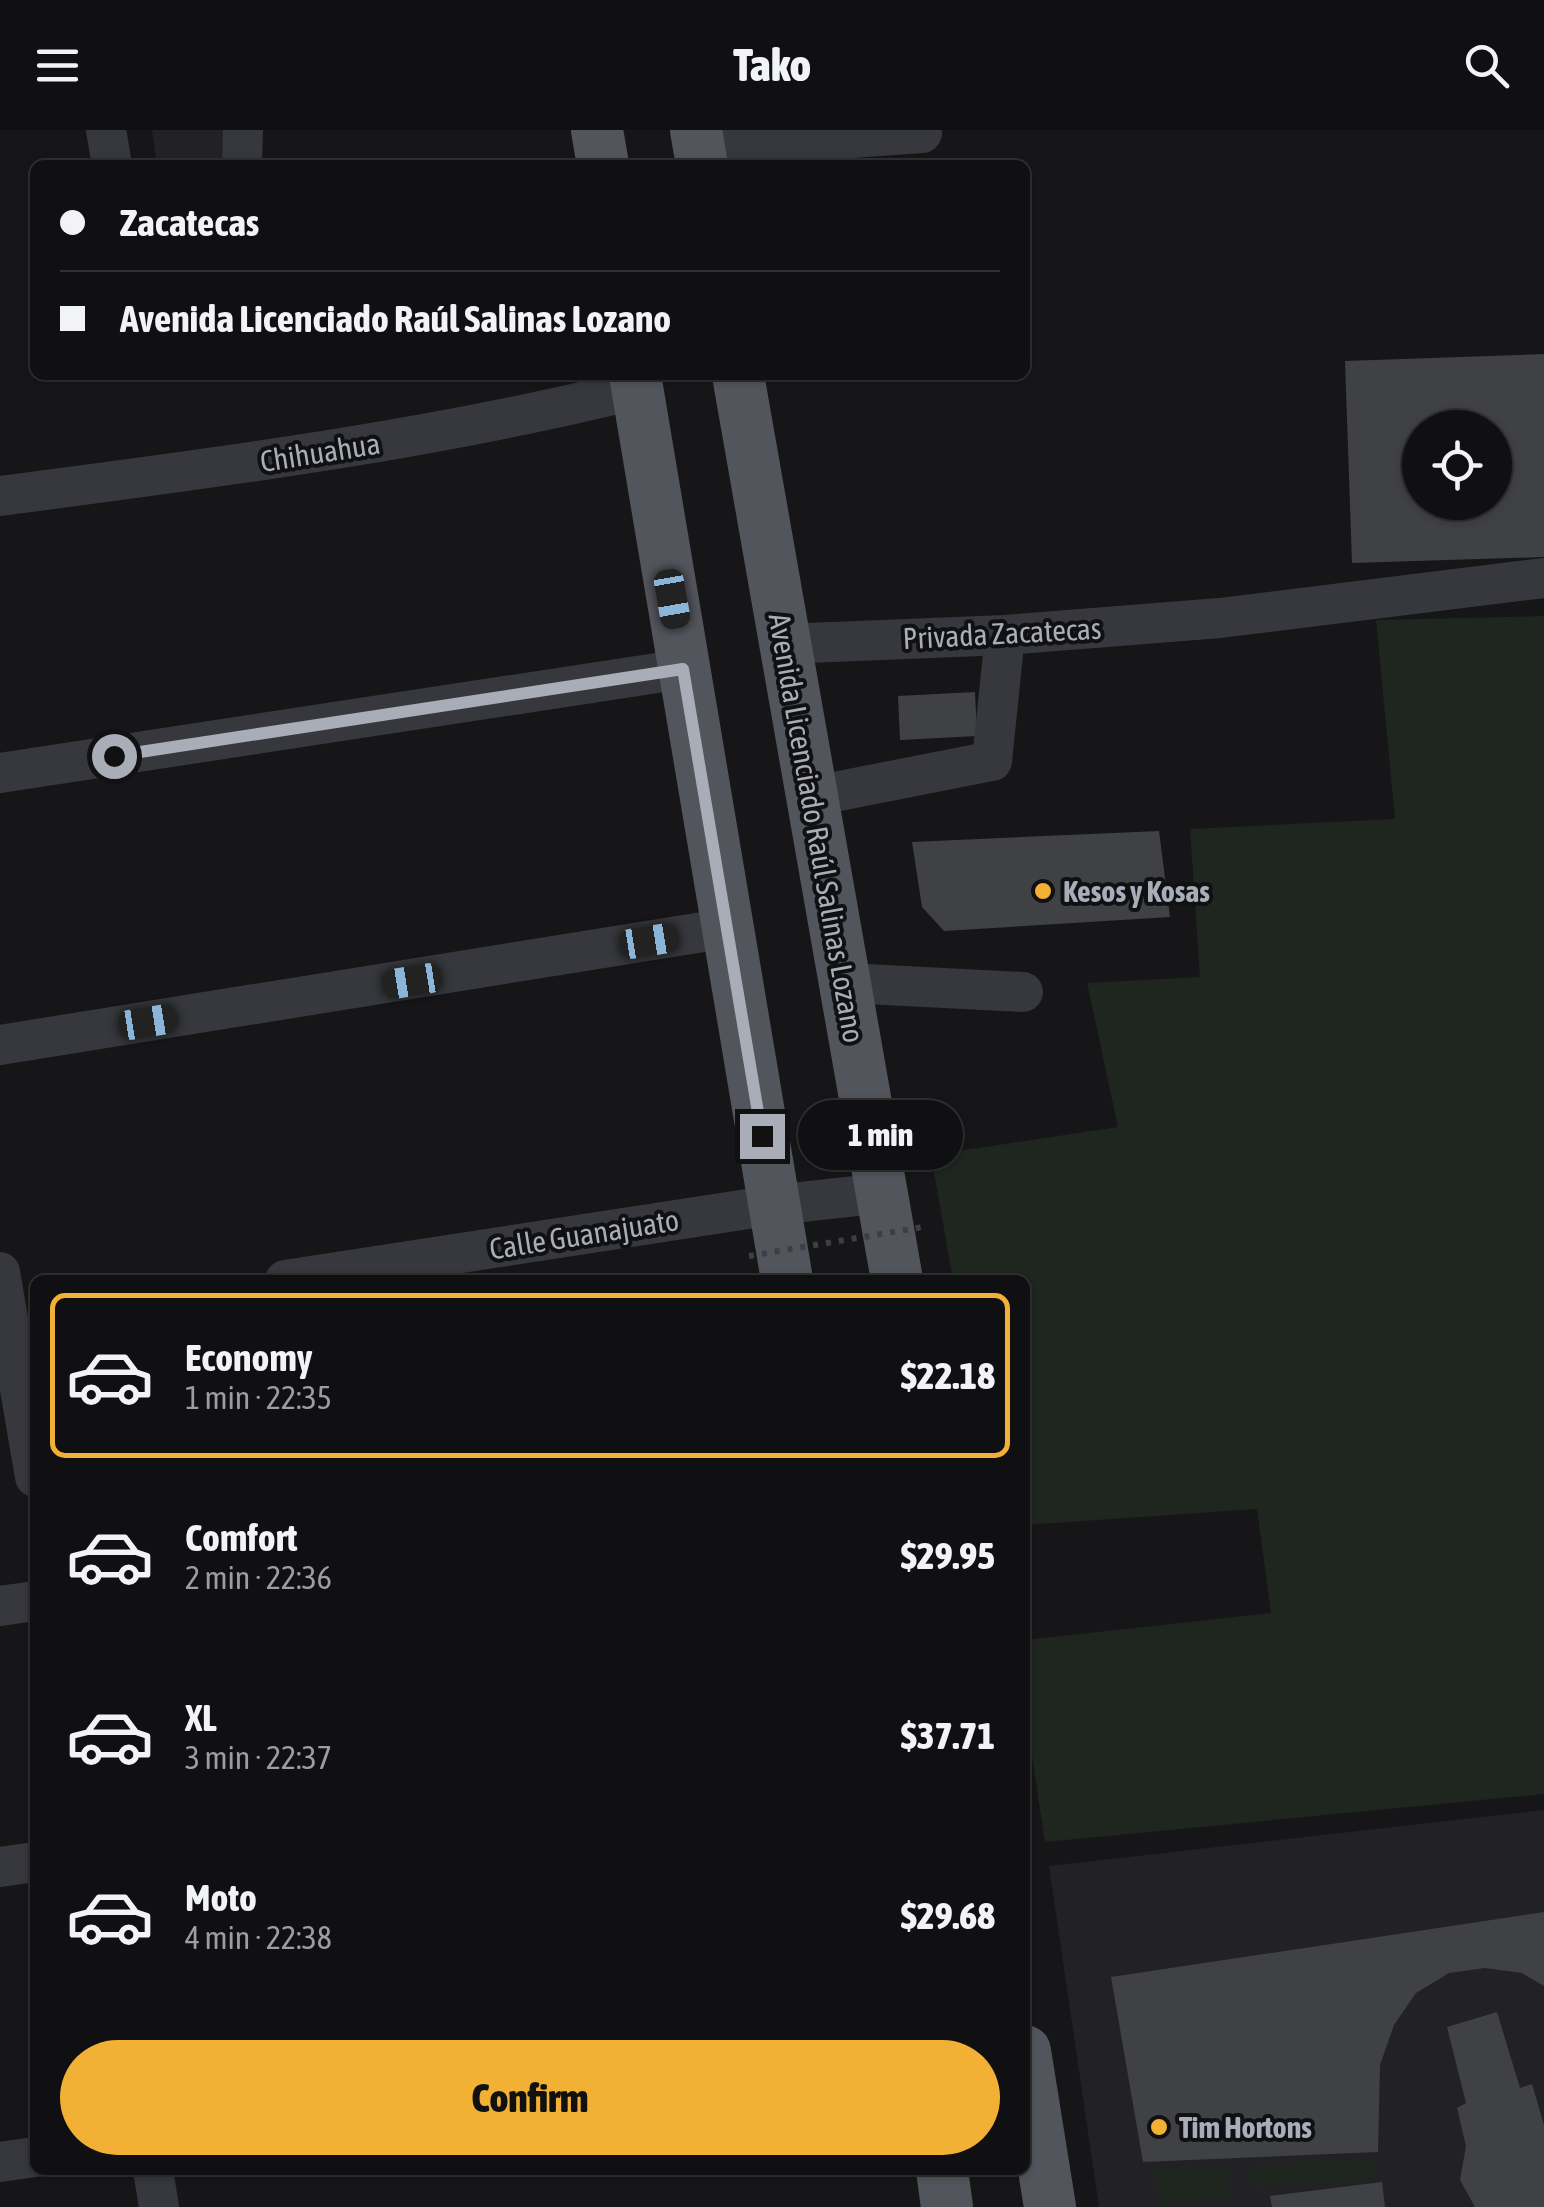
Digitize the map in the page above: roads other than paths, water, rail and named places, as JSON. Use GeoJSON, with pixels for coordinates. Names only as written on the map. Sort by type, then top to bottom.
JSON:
{"type":"FeatureCollection","features":[{"type":"Feature","properties":{"kind":"main road","name":"Avenida Licenciado Raúl Salinas Lozano"},"geometry":{"type":"LineString","coordinates":[[739,380],[809,797],[896,1275]]}},
{"type":"Feature","properties":{"kind":"main road"},"geometry":{"type":"LineString","coordinates":[[636,382],[774,1205],[768,1268]]}},
{"type":"Feature","properties":{"kind":"main road"},"geometry":{"type":"LineString","coordinates":[[1030,2082],[1050,2207]]}},
{"type":"Feature","properties":{"kind":"main road"},"geometry":{"type":"LineString","coordinates":[[943,2175],[948,2207]]}},
{"type":"Feature","properties":{"kind":"street"},"geometry":{"type":"LineString","coordinates":[[106,130],[111,160]]}},
{"type":"Feature","properties":{"kind":"street"},"geometry":{"type":"LineString","coordinates":[[242,160],[243,130]]}},
{"type":"Feature","properties":{"kind":"street"},"geometry":{"type":"LineString","coordinates":[[699,148],[922,133]]}},
{"type":"Feature","properties":{"kind":"street","name":"Chihuahua"},"geometry":{"type":"LineString","coordinates":[[0,496],[296,458],[472,426],[636,382]]}},
{"type":"Feature","properties":{"kind":"street","name":"Privada Zacatecas"},"geometry":{"type":"LineString","coordinates":[[783,644],[1005,635],[1220,618],[1544,578]]}},
{"type":"Feature","properties":{"kind":"street"},"geometry":{"type":"LineString","coordinates":[[809,797],[992,761],[1005,635]]}},
{"type":"Feature","properties":{"kind":"street"},"geometry":{"type":"LineString","coordinates":[[0,774],[683,669]]}},
{"type":"Feature","properties":{"kind":"street"},"geometry":{"type":"LineString","coordinates":[[0,1045],[728,928]]}},
{"type":"Feature","properties":{"kind":"street"},"geometry":{"type":"LineString","coordinates":[[845,983],[1023,992]]}},
{"type":"Feature","properties":{"kind":"street","name":"Calle Guanajuato"},"geometry":{"type":"LineString","coordinates":[[319,1275],[774,1205],[883,1193]]}},
{"type":"Feature","properties":{"kind":"street"},"geometry":{"type":"LineString","coordinates":[[0,1272],[14,1321],[30,1441]]}},
{"type":"Feature","properties":{"kind":"street"},"geometry":{"type":"LineString","coordinates":[[0,1606],[30,1602]]}},
{"type":"Feature","properties":{"kind":"street"},"geometry":{"type":"LineString","coordinates":[[0,1867],[30,1863]]}},
{"type":"Feature","properties":{"kind":"street"},"geometry":{"type":"LineString","coordinates":[[0,2162],[30,2157]]}},
{"type":"Feature","properties":{"kind":"street"},"geometry":{"type":"LineString","coordinates":[[153,2175],[159,2207]]}},
{"type":"Feature","properties":{"kind":"place","name":"Kesos y Kosas"},"geometry":{"type":"Point","coordinates":[1043,891]}},
{"type":"Feature","properties":{"kind":"place","name":"Tim Hortons"},"geometry":{"type":"Point","coordinates":[1159,2127]}}]}
